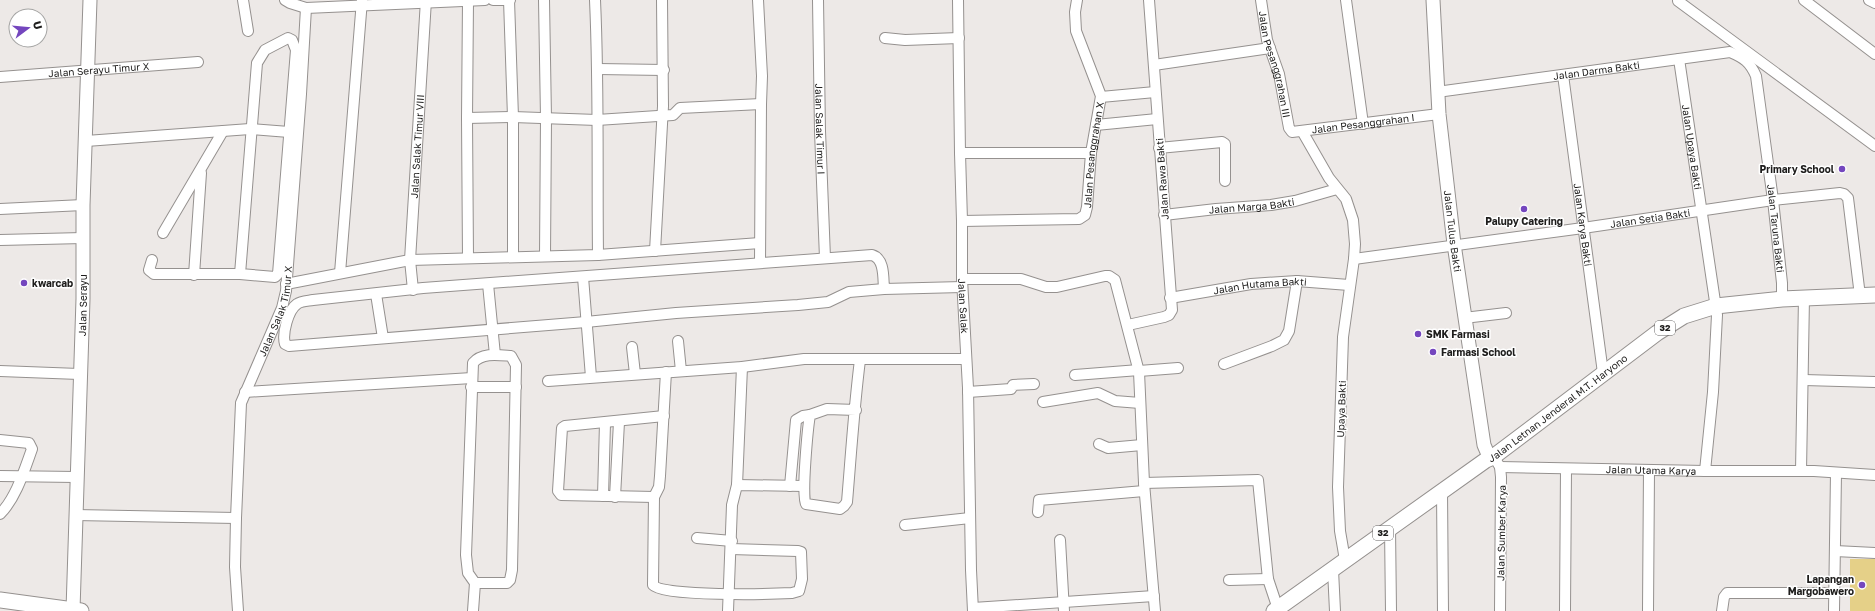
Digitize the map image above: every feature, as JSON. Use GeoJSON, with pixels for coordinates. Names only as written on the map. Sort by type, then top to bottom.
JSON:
{"type":"FeatureCollection","features":[{"type":"Feature","properties":{"kind":"highway","name":"Jalan Letnan Jenderal M.T. Haryono"},"geometry":{"type":"LineString","coordinates":[[1276,610],[1486,460],[1497,462],[1603,373],[1657,333],[1684,316],[1716,306],[1804,297],[1875,295]]}},
{"type":"Feature","properties":{"kind":"highway"},"geometry":{"type":"LineString","coordinates":[[9,604],[75,611]]}},
{"type":"Feature","properties":{"kind":"main road","name":"Jalan Serayu"},"geometry":{"type":"LineString","coordinates":[[75,611],[76,477],[83,299],[83,205],[90,0]]}},
{"type":"Feature","properties":{"kind":"main road","name":"Jalan Tulus Bakti"},"geometry":{"type":"LineString","coordinates":[[1433,0],[1439,114],[1464,318],[1484,445],[1487,452],[1497,462]]}},
{"type":"Feature","properties":{"kind":"street"},"geometry":{"type":"LineString","coordinates":[[243,0],[248,31]]}},
{"type":"Feature","properties":{"kind":"street"},"geometry":{"type":"LineString","coordinates":[[287,2],[304,7],[362,3],[485,0]]}},
{"type":"Feature","properties":{"kind":"street"},"geometry":{"type":"LineString","coordinates":[[493,0],[510,0],[514,257]]}},
{"type":"Feature","properties":{"kind":"street"},"geometry":{"type":"LineString","coordinates":[[544,0],[546,118],[545,256]]}},
{"type":"Feature","properties":{"kind":"street"},"geometry":{"type":"LineString","coordinates":[[595,0],[598,69],[598,255]]}},
{"type":"Feature","properties":{"kind":"street"},"geometry":{"type":"LineString","coordinates":[[655,252],[664,70],[662,0]]}},
{"type":"Feature","properties":{"kind":"street"},"geometry":{"type":"LineString","coordinates":[[758,0],[762,76],[760,104],[760,263]]}},
{"type":"Feature","properties":{"kind":"street","name":"Jalan Salak Timur I"},"geometry":{"type":"LineString","coordinates":[[818,0],[820,131],[825,258]]}},
{"type":"Feature","properties":{"kind":"street","name":"Jalan Salak"},"geometry":{"type":"LineString","coordinates":[[958,0],[962,283],[968,392],[973,610]]}},
{"type":"Feature","properties":{"kind":"street","name":"Jalan Pesanggrahan X"},"geometry":{"type":"LineString","coordinates":[[962,221],[1082,218],[1085,215],[1087,207],[1091,153],[1101,98],[1100,89],[1076,31],[1075,12],[1077,0]]}},
{"type":"Feature","properties":{"kind":"street","name":"Jalan Rawa Bakti"},"geometry":{"type":"LineString","coordinates":[[1128,326],[1169,315],[1172,310],[1149,0]]}},
{"type":"Feature","properties":{"kind":"street","name":"Jalan Pesanggrahan III"},"geometry":{"type":"LineString","coordinates":[[1261,0],[1266,40],[1278,74],[1290,128]]}},
{"type":"Feature","properties":{"kind":"street"},"geometry":{"type":"LineString","coordinates":[[1346,0],[1363,124]]}},
{"type":"Feature","properties":{"kind":"street"},"geometry":{"type":"LineString","coordinates":[[1678,0],[1875,146]]}},
{"type":"Feature","properties":{"kind":"street"},"geometry":{"type":"LineString","coordinates":[[1804,0],[1875,54]]}},
{"type":"Feature","properties":{"kind":"street"},"geometry":{"type":"LineString","coordinates":[[1869,0],[1875,3]]}},
{"type":"Feature","properties":{"kind":"street"},"geometry":{"type":"LineString","coordinates":[[468,1],[468,258]]}},
{"type":"Feature","properties":{"kind":"street","name":"Jalan Salak Timur VIII"},"geometry":{"type":"LineString","coordinates":[[412,290],[410,260],[426,2]]}},
{"type":"Feature","properties":{"kind":"street"},"geometry":{"type":"LineString","coordinates":[[340,273],[362,3]]}},
{"type":"Feature","properties":{"kind":"street","name":"Jalan Salak Timur X"},"geometry":{"type":"LineString","coordinates":[[238,611],[235,567],[241,402],[282,308],[286,284],[301,94],[304,7]]}},
{"type":"Feature","properties":{"kind":"street"},"geometry":{"type":"LineString","coordinates":[[152,260],[149,268],[151,273],[275,276],[278,274],[288,132],[296,50],[292,40],[288,38],[265,50],[258,59],[250,129],[240,274]]}},
{"type":"Feature","properties":{"kind":"street"},"geometry":{"type":"LineString","coordinates":[[885,38],[905,40],[959,38]]}},
{"type":"Feature","properties":{"kind":"street"},"geometry":{"type":"LineString","coordinates":[[1154,65],[1270,48]]}},
{"type":"Feature","properties":{"kind":"street","name":"Jalan Darma Bakti"},"geometry":{"type":"LineString","coordinates":[[1437,92],[1730,52],[1745,58],[1752,65]]}},
{"type":"Feature","properties":{"kind":"street","name":"Jalan Upaya Bakti"},"geometry":{"type":"LineString","coordinates":[[1680,59],[1700,212],[1717,315],[1713,392],[1705,471]]}},
{"type":"Feature","properties":{"kind":"street","name":"Jalan Serayu Timur X"},"geometry":{"type":"LineString","coordinates":[[0,77],[198,62]]}},
{"type":"Feature","properties":{"kind":"street","name":"Jalan Taruna Bakti"},"geometry":{"type":"LineString","coordinates":[[1752,65],[1756,76],[1773,200],[1782,284],[1782,299]]}},
{"type":"Feature","properties":{"kind":"street"},"geometry":{"type":"LineString","coordinates":[[598,69],[664,70]]}},
{"type":"Feature","properties":{"kind":"street","name":"Jalan Karya Bakti"},"geometry":{"type":"LineString","coordinates":[[1563,75],[1603,373]]}},
{"type":"Feature","properties":{"kind":"street"},"geometry":{"type":"LineString","coordinates":[[1101,98],[1155,92]]}},
{"type":"Feature","properties":{"kind":"street"},"geometry":{"type":"LineString","coordinates":[[467,118],[513,117],[597,120],[673,115],[680,108],[760,104]]}},
{"type":"Feature","properties":{"kind":"street","name":"Jalan Pesanggrahan I"},"geometry":{"type":"LineString","coordinates":[[1290,128],[1292,132],[1439,114]]}},
{"type":"Feature","properties":{"kind":"street"},"geometry":{"type":"LineString","coordinates":[[1096,125],[1157,119]]}},
{"type":"Feature","properties":{"kind":"street"},"geometry":{"type":"LineString","coordinates":[[86,141],[250,129],[288,132]]}},
{"type":"Feature","properties":{"kind":"street"},"geometry":{"type":"LineString","coordinates":[[163,233],[201,171],[217,131]]}},
{"type":"Feature","properties":{"kind":"street","name":"Upaya Bakti"},"geometry":{"type":"LineString","coordinates":[[1302,131],[1337,189],[1348,202],[1353,220],[1355,244],[1354,259],[1349,285],[1343,337],[1338,487],[1340,531],[1345,560]]}},
{"type":"Feature","properties":{"kind":"street"},"geometry":{"type":"LineString","coordinates":[[1159,148],[1222,142],[1225,144],[1225,181]]}},
{"type":"Feature","properties":{"kind":"street"},"geometry":{"type":"LineString","coordinates":[[960,153],[1091,153]]}},
{"type":"Feature","properties":{"kind":"street"},"geometry":{"type":"LineString","coordinates":[[194,275],[201,171]]}},
{"type":"Feature","properties":{"kind":"street","name":"Jalan Marga Bakti"},"geometry":{"type":"LineString","coordinates":[[1164,215],[1294,202],[1337,189]]}},
{"type":"Feature","properties":{"kind":"street","name":"Jalan Setia Bakti"},"geometry":{"type":"LineString","coordinates":[[1354,259],[1454,244],[1700,212],[1773,200],[1840,193],[1846,196],[1853,235],[1860,296]]}},
{"type":"Feature","properties":{"kind":"street"},"geometry":{"type":"LineString","coordinates":[[0,209],[83,205]]}},
{"type":"Feature","properties":{"kind":"street"},"geometry":{"type":"LineString","coordinates":[[0,240],[84,238]]}},
{"type":"Feature","properties":{"kind":"street"},"geometry":{"type":"LineString","coordinates":[[286,284],[410,260],[598,255],[655,252],[760,242]]}},
{"type":"Feature","properties":{"kind":"street"},"geometry":{"type":"LineString","coordinates":[[884,289],[881,263],[875,256],[825,258],[412,290],[313,300],[299,303],[292,310],[286,326],[284,340],[286,344],[290,346],[492,328],[586,322],[676,313],[798,305],[828,302],[849,292],[962,283],[1021,279],[1046,287],[1057,287],[1109,276],[1117,284],[1139,371],[1144,487],[1155,611]]}},
{"type":"Feature","properties":{"kind":"street"},"geometry":{"type":"LineString","coordinates":[[583,277],[591,377]]}},
{"type":"Feature","properties":{"kind":"street"},"geometry":{"type":"LineString","coordinates":[[1224,364],[1284,340],[1289,331],[1297,281]]}},
{"type":"Feature","properties":{"kind":"street","name":"Jalan Hutama Bakti"},"geometry":{"type":"LineString","coordinates":[[1170,298],[1251,284],[1297,281],[1349,285]]}},
{"type":"Feature","properties":{"kind":"street"},"geometry":{"type":"LineString","coordinates":[[488,284],[495,355]]}},
{"type":"Feature","properties":{"kind":"street"},"geometry":{"type":"LineString","coordinates":[[376,294],[383,338]]}},
{"type":"Feature","properties":{"kind":"street"},"geometry":{"type":"LineString","coordinates":[[1801,471],[1804,380],[1804,297]]}},
{"type":"Feature","properties":{"kind":"street"},"geometry":{"type":"LineString","coordinates":[[1464,318],[1506,313]]}},
{"type":"Feature","properties":{"kind":"street"},"geometry":{"type":"LineString","coordinates":[[678,341],[681,371]]}},
{"type":"Feature","properties":{"kind":"street"},"geometry":{"type":"LineString","coordinates":[[632,347],[635,374]]}},
{"type":"Feature","properties":{"kind":"street"},"geometry":{"type":"LineString","coordinates":[[473,611],[475,583],[468,573],[466,555],[473,363],[480,357],[495,355],[511,356],[516,365],[512,570],[510,580],[507,583],[475,583]]}},
{"type":"Feature","properties":{"kind":"street"},"geometry":{"type":"LineString","coordinates":[[548,381],[742,367],[804,359],[966,360]]}},
{"type":"Feature","properties":{"kind":"street"},"geometry":{"type":"LineString","coordinates":[[810,415],[804,502],[806,504],[840,509],[846,504],[860,360]]}},
{"type":"Feature","properties":{"kind":"street"},"geometry":{"type":"LineString","coordinates":[[728,611],[730,595],[732,499],[737,485],[742,367]]}},
{"type":"Feature","properties":{"kind":"street"},"geometry":{"type":"LineString","coordinates":[[1075,375],[1178,368]]}},
{"type":"Feature","properties":{"kind":"street"},"geometry":{"type":"LineString","coordinates":[[0,371],[80,374]]}},
{"type":"Feature","properties":{"kind":"street"},"geometry":{"type":"LineString","coordinates":[[666,372],[659,487],[654,497],[652,582],[654,587],[681,592],[730,595],[797,593],[799,591],[802,579],[802,555],[798,551],[731,545],[697,538]]}},
{"type":"Feature","properties":{"kind":"street"},"geometry":{"type":"LineString","coordinates":[[1804,380],[1875,382]]}},
{"type":"Feature","properties":{"kind":"street"},"geometry":{"type":"LineString","coordinates":[[245,392],[472,382],[516,386]]}},
{"type":"Feature","properties":{"kind":"street"},"geometry":{"type":"LineString","coordinates":[[968,392],[1011,389],[1013,385],[1034,384]]}},
{"type":"Feature","properties":{"kind":"street"},"geometry":{"type":"LineString","coordinates":[[1042,402],[1098,394],[1115,401],[1140,403]]}},
{"type":"Feature","properties":{"kind":"street"},"geometry":{"type":"LineString","coordinates":[[790,486],[796,420],[803,416],[827,409],[856,410]]}},
{"type":"Feature","properties":{"kind":"street"},"geometry":{"type":"LineString","coordinates":[[654,497],[561,495],[558,491],[562,428],[565,426],[619,422],[664,416]]}},
{"type":"Feature","properties":{"kind":"street"},"geometry":{"type":"LineString","coordinates":[[615,497],[619,422]]}},
{"type":"Feature","properties":{"kind":"street"},"geometry":{"type":"LineString","coordinates":[[603,496],[605,423]]}},
{"type":"Feature","properties":{"kind":"street"},"geometry":{"type":"LineString","coordinates":[[0,440],[24,442],[31,446],[32,449],[22,476],[4,510],[0,514]]}},
{"type":"Feature","properties":{"kind":"street"},"geometry":{"type":"LineString","coordinates":[[1099,444],[1108,448],[1142,445]]}},
{"type":"Feature","properties":{"kind":"street","name":"Jalan Utama Karya"},"geometry":{"type":"LineString","coordinates":[[1497,462],[1566,469],[1801,471],[1875,475]]}},
{"type":"Feature","properties":{"kind":"street","name":"Jalan Sumber Karya"},"geometry":{"type":"LineString","coordinates":[[1497,462],[1500,611]]}},
{"type":"Feature","properties":{"kind":"street"},"geometry":{"type":"LineString","coordinates":[[1565,611],[1566,469]]}},
{"type":"Feature","properties":{"kind":"street"},"geometry":{"type":"LineString","coordinates":[[1648,611],[1649,470]]}},
{"type":"Feature","properties":{"kind":"street"},"geometry":{"type":"LineString","coordinates":[[1832,473],[1835,551],[1834,611]]}},
{"type":"Feature","properties":{"kind":"street"},"geometry":{"type":"LineString","coordinates":[[0,476],[76,477]]}},
{"type":"Feature","properties":{"kind":"street"},"geometry":{"type":"LineString","coordinates":[[1038,512],[1039,500],[1144,487],[1258,480],[1268,578],[1276,610]]}},
{"type":"Feature","properties":{"kind":"street"},"geometry":{"type":"LineString","coordinates":[[737,485],[804,486]]}},
{"type":"Feature","properties":{"kind":"street"},"geometry":{"type":"LineString","coordinates":[[1442,491],[1443,611]]}},
{"type":"Feature","properties":{"kind":"street"},"geometry":{"type":"LineString","coordinates":[[76,515],[236,518]]}},
{"type":"Feature","properties":{"kind":"street"},"geometry":{"type":"LineString","coordinates":[[905,525],[970,518]]}},
{"type":"Feature","properties":{"kind":"street"},"geometry":{"type":"LineString","coordinates":[[1390,528],[1391,611]]}},
{"type":"Feature","properties":{"kind":"street"},"geometry":{"type":"LineString","coordinates":[[1060,540],[1064,606]]}},
{"type":"Feature","properties":{"kind":"street"},"geometry":{"type":"LineString","coordinates":[[1835,551],[1875,553]]}},
{"type":"Feature","properties":{"kind":"street"},"geometry":{"type":"LineString","coordinates":[[1333,570],[1335,611]]}},
{"type":"Feature","properties":{"kind":"street"},"geometry":{"type":"LineString","coordinates":[[1229,580],[1268,578]]}},
{"type":"Feature","properties":{"kind":"street"},"geometry":{"type":"LineString","coordinates":[[1722,611],[1724,597],[1727,593],[1834,593]]}},
{"type":"Feature","properties":{"kind":"street"},"geometry":{"type":"LineString","coordinates":[[973,610],[1064,606],[1154,596]]}},
{"type":"Feature","properties":{"kind":"shaded area","name":"Lapangan Margobawero"},"geometry":{"type":"Polygon","coordinates":[[[1850,559],[1875,559],[1875,611],[1850,611],[1850,559]]]}},
{"type":"Feature","properties":{"kind":"place","name":"Primary School"},"geometry":{"type":"Point","coordinates":[1842,169]}},
{"type":"Feature","properties":{"kind":"place","name":"Palupy Catering"},"geometry":{"type":"Point","coordinates":[1524,209]}},
{"type":"Feature","properties":{"kind":"place","name":"kwarcab"},"geometry":{"type":"Point","coordinates":[24,283]}},
{"type":"Feature","properties":{"kind":"place","name":"SMK Farmasi"},"geometry":{"type":"Point","coordinates":[1418,334]}},
{"type":"Feature","properties":{"kind":"place","name":"Farmasi School"},"geometry":{"type":"Point","coordinates":[1433,352]}},
{"type":"Feature","properties":{"kind":"place","name":"Lapangan Margobawero"},"geometry":{"type":"Point","coordinates":[1862,585]}}]}
